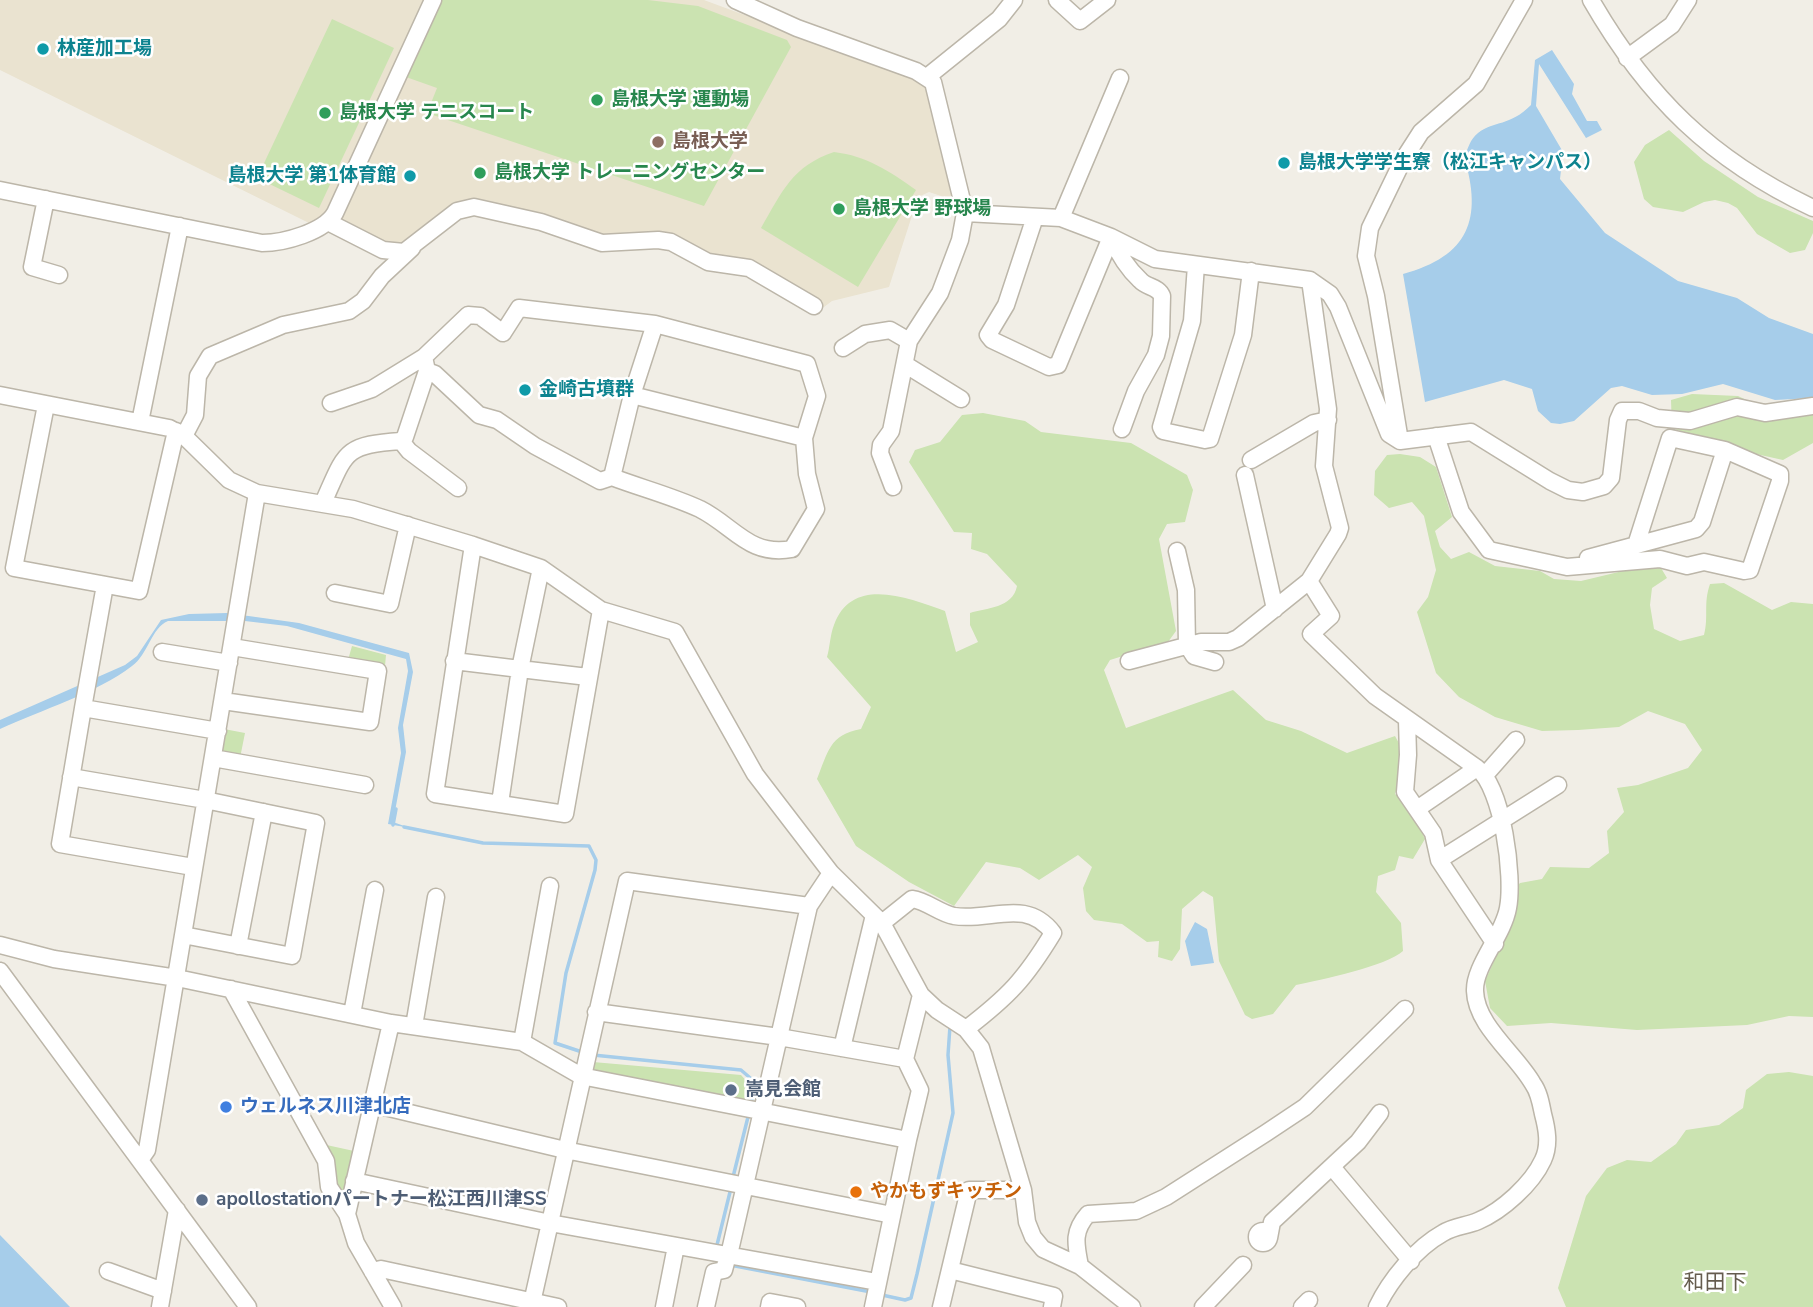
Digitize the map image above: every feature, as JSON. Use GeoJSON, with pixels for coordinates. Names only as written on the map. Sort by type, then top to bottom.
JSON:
{"type":"FeatureCollection","features":[{"type":"Feature","properties":{"kind":"street"},"geometry":{"type":"LineString","coordinates":[[0,190],[262,243],[273,243],[330,223],[433,0]]}},
{"type":"Feature","properties":{"kind":"street"},"geometry":{"type":"LineString","coordinates":[[734,0],[797,29],[927,77],[937,89],[965,214],[960,240],[940,293],[909,341],[891,431],[881,445],[880,453],[893,487]]}},
{"type":"Feature","properties":{"kind":"street"},"geometry":{"type":"LineString","coordinates":[[927,77],[999,19],[1014,0]]}},
{"type":"Feature","properties":{"kind":"street"},"geometry":{"type":"LineString","coordinates":[[1057,0],[1080,21],[1107,0]]}},
{"type":"Feature","properties":{"kind":"street"},"geometry":{"type":"LineString","coordinates":[[1400,441],[1376,296],[1366,257],[1370,228],[1403,160],[1421,132],[1476,84],[1524,0]]}},
{"type":"Feature","properties":{"kind":"street"},"geometry":{"type":"LineString","coordinates":[[1591,0],[1627,58],[1652,91],[1711,147],[1763,183],[1813,208]]}},
{"type":"Feature","properties":{"kind":"street"},"geometry":{"type":"LineString","coordinates":[[1627,58],[1672,25],[1688,0]]}},
{"type":"Feature","properties":{"kind":"street"},"geometry":{"type":"LineString","coordinates":[[1061,218],[1120,78]]}},
{"type":"Feature","properties":{"kind":"street"},"geometry":{"type":"LineString","coordinates":[[46,199],[32,267],[59,275]]}},
{"type":"Feature","properties":{"kind":"street"},"geometry":{"type":"LineString","coordinates":[[46,405],[14,568],[139,591],[180,433],[197,406],[198,376],[210,356],[283,325],[349,311],[363,301],[382,276],[412,248],[457,211],[474,207],[541,222],[601,243],[671,242],[708,262],[749,268],[814,306]]}},
{"type":"Feature","properties":{"kind":"street"},"geometry":{"type":"LineString","coordinates":[[965,214],[1061,218],[1111,237],[1146,256],[1310,280],[1323,287],[1334,300],[1389,434],[1400,441],[1471,432],[1568,490],[1583,492],[1604,486],[1611,478],[1618,420],[1622,411],[1639,411],[1657,418],[1690,421],[1710,418],[1737,407],[1765,413],[1813,406]]}},
{"type":"Feature","properties":{"kind":"street"},"geometry":{"type":"LineString","coordinates":[[1035,217],[1006,305],[988,335],[992,340],[1049,367],[1058,365],[1111,237]]}},
{"type":"Feature","properties":{"kind":"street"},"geometry":{"type":"LineString","coordinates":[[330,223],[383,250],[404,252],[412,248]]}},
{"type":"Feature","properties":{"kind":"street"},"geometry":{"type":"LineString","coordinates":[[140,422],[180,226]]}},
{"type":"Feature","properties":{"kind":"street"},"geometry":{"type":"LineString","coordinates":[[1111,237],[1118,253],[1139,279],[1160,290],[1162,296],[1161,336],[1156,355],[1136,391],[1122,429]]}},
{"type":"Feature","properties":{"kind":"street"},"geometry":{"type":"LineString","coordinates":[[1196,265],[1192,321],[1161,426],[1163,431],[1205,440],[1210,439],[1243,335],[1251,271]]}},
{"type":"Feature","properties":{"kind":"street"},"geometry":{"type":"LineString","coordinates":[[1129,661],[1187,645],[1229,642],[1309,581],[1340,528],[1324,466],[1328,420],[1310,280]]}},
{"type":"Feature","properties":{"kind":"street"},"geometry":{"type":"LineString","coordinates":[[331,403],[372,389],[425,364],[468,315],[480,316],[503,333],[519,308],[655,324],[807,364],[817,396],[804,438],[807,474],[816,509],[792,549],[775,552],[751,545],[701,510],[612,477],[600,481],[535,446],[497,420],[479,415],[425,364]]}},
{"type":"Feature","properties":{"kind":"street"},"geometry":{"type":"LineString","coordinates":[[612,477],[632,395],[655,324]]}},
{"type":"Feature","properties":{"kind":"street"},"geometry":{"type":"LineString","coordinates":[[844,348],[866,334],[890,330],[909,341]]}},
{"type":"Feature","properties":{"kind":"street"},"geometry":{"type":"LineString","coordinates":[[401,441],[410,426],[425,364]]}},
{"type":"Feature","properties":{"kind":"street"},"geometry":{"type":"LineString","coordinates":[[905,365],[961,399]]}},
{"type":"Feature","properties":{"kind":"street"},"geometry":{"type":"LineString","coordinates":[[0,395],[140,422],[180,433],[218,471],[257,493],[323,503],[473,545],[541,568],[601,610],[675,632],[755,774],[831,873],[878,919],[921,995],[937,1010],[966,1029],[981,1048],[1023,1190],[1027,1222],[1033,1237],[1043,1249],[1080,1266],[1132,1307]]}},
{"type":"Feature","properties":{"kind":"street"},"geometry":{"type":"LineString","coordinates":[[632,395],[804,438]]}},
{"type":"Feature","properties":{"kind":"street"},"geometry":{"type":"LineString","coordinates":[[1275,609],[1248,468],[1314,423],[1328,420]]}},
{"type":"Feature","properties":{"kind":"street"},"geometry":{"type":"LineString","coordinates":[[1436,436],[1461,512],[1489,550],[1567,567],[1660,559],[1687,566],[1704,562],[1744,572],[1750,569],[1780,477],[1775,469],[1725,450],[1670,438],[1636,545]]}},
{"type":"Feature","properties":{"kind":"street"},"geometry":{"type":"LineString","coordinates":[[401,441],[409,451],[458,488]]}},
{"type":"Feature","properties":{"kind":"street"},"geometry":{"type":"LineString","coordinates":[[323,503],[339,468],[355,448],[362,444],[401,441]]}},
{"type":"Feature","properties":{"kind":"street"},"geometry":{"type":"LineString","coordinates":[[1567,567],[1590,557],[1699,527],[1725,450]]}},
{"type":"Feature","properties":{"kind":"street"},"geometry":{"type":"LineString","coordinates":[[140,1160],[147,1150],[257,493]]}},
{"type":"Feature","properties":{"kind":"street"},"geometry":{"type":"LineString","coordinates":[[335,593],[390,604],[408,525]]}},
{"type":"Feature","properties":{"kind":"street"},"geometry":{"type":"LineString","coordinates":[[473,545],[435,794],[565,814],[601,610]]}},
{"type":"Feature","properties":{"kind":"street"},"geometry":{"type":"LineString","coordinates":[[1177,551],[1186,590],[1187,645],[1194,656],[1215,662]]}},
{"type":"Feature","properties":{"kind":"street"},"geometry":{"type":"LineString","coordinates":[[499,803],[520,669],[541,568]]}},
{"type":"Feature","properties":{"kind":"street"},"geometry":{"type":"LineString","coordinates":[[1309,581],[1331,616],[1311,634],[1340,664],[1406,720],[1481,771],[1503,820],[1508,907],[1496,944],[1478,971],[1474,992],[1486,1021],[1534,1085],[1545,1121],[1547,1149],[1536,1172],[1502,1206],[1476,1221],[1440,1234],[1391,1283],[1377,1307]]}},
{"type":"Feature","properties":{"kind":"street"},"geometry":{"type":"LineString","coordinates":[[105,585],[60,844],[193,867]]}},
{"type":"Feature","properties":{"kind":"street"},"geometry":{"type":"LineString","coordinates":[[223,701],[370,722],[378,671],[232,647]]}},
{"type":"Feature","properties":{"kind":"street"},"geometry":{"type":"LineString","coordinates":[[162,652],[229,663]]}},
{"type":"Feature","properties":{"kind":"street"},"geometry":{"type":"LineString","coordinates":[[454,661],[588,677]]}},
{"type":"Feature","properties":{"kind":"street"},"geometry":{"type":"LineString","coordinates":[[83,708],[218,731]]}},
{"type":"Feature","properties":{"kind":"street"},"geometry":{"type":"LineString","coordinates":[[1406,720],[1408,755],[1403,785],[1433,833],[1439,860],[1496,944]]}},
{"type":"Feature","properties":{"kind":"street"},"geometry":{"type":"LineString","coordinates":[[1417,809],[1481,771],[1516,740]]}},
{"type":"Feature","properties":{"kind":"street"},"geometry":{"type":"LineString","coordinates":[[213,758],[365,785]]}},
{"type":"Feature","properties":{"kind":"street"},"geometry":{"type":"LineString","coordinates":[[71,778],[205,800],[316,823],[292,956],[183,935]]}},
{"type":"Feature","properties":{"kind":"street"},"geometry":{"type":"LineString","coordinates":[[1439,860],[1558,785]]}},
{"type":"Feature","properties":{"kind":"street"},"geometry":{"type":"LineString","coordinates":[[238,946],[264,812]]}},
{"type":"Feature","properties":{"kind":"street"},"geometry":{"type":"LineString","coordinates":[[706,1307],[714,1272],[724,1257],[754,1110],[779,1037],[809,906],[831,873]]}},
{"type":"Feature","properties":{"kind":"street"},"geometry":{"type":"LineString","coordinates":[[531,1305],[627,881],[809,906]]}},
{"type":"Feature","properties":{"kind":"street"},"geometry":{"type":"LineString","coordinates":[[522,1042],[550,886]]}},
{"type":"Feature","properties":{"kind":"street"},"geometry":{"type":"LineString","coordinates":[[352,1014],[375,890]]}},
{"type":"Feature","properties":{"kind":"street"},"geometry":{"type":"LineString","coordinates":[[414,1026],[436,897]]}},
{"type":"Feature","properties":{"kind":"street"},"geometry":{"type":"LineString","coordinates":[[842,1048],[878,919],[912,899],[958,917],[1032,914],[1053,933],[1027,975],[966,1029]]}},
{"type":"Feature","properties":{"kind":"street"},"geometry":{"type":"LineString","coordinates":[[0,945],[54,959],[177,978],[391,1023],[522,1042],[754,1110],[908,1140]]}},
{"type":"Feature","properties":{"kind":"street"},"geometry":{"type":"LineString","coordinates":[[0,971],[248,1307]]}},
{"type":"Feature","properties":{"kind":"street"},"geometry":{"type":"LineString","coordinates":[[231,989],[326,1161],[329,1187],[347,1214],[356,1243],[393,1307]]}},
{"type":"Feature","properties":{"kind":"street"},"geometry":{"type":"LineString","coordinates":[[873,1307],[920,1090],[905,1059],[921,995]]}},
{"type":"Feature","properties":{"kind":"street"},"geometry":{"type":"LineString","coordinates":[[1080,1266],[1075,1238],[1079,1224],[1088,1214],[1136,1211],[1188,1183],[1305,1107],[1405,1009]]}},
{"type":"Feature","properties":{"kind":"street"},"geometry":{"type":"LineString","coordinates":[[596,1012],[779,1037],[905,1059]]}},
{"type":"Feature","properties":{"kind":"street"},"geometry":{"type":"LineString","coordinates":[[347,1214],[391,1023]]}},
{"type":"Feature","properties":{"kind":"street"},"geometry":{"type":"LineString","coordinates":[[372,1104],[565,1150],[892,1215]]}},
{"type":"Feature","properties":{"kind":"street"},"geometry":{"type":"LineString","coordinates":[[1269,1238],[1272,1222],[1358,1142],[1380,1113]]}},
{"type":"Feature","properties":{"kind":"street"},"geometry":{"type":"LineString","coordinates":[[1332,1167],[1411,1261]]}},
{"type":"Feature","properties":{"kind":"street"},"geometry":{"type":"LineString","coordinates":[[354,1181],[724,1257],[877,1282]]}},
{"type":"Feature","properties":{"kind":"street"},"geometry":{"type":"LineString","coordinates":[[941,1307],[969,1190],[1023,1190]]}},
{"type":"Feature","properties":{"kind":"street"},"geometry":{"type":"LineString","coordinates":[[108,1271],[161,1299],[177,1210]]}},
{"type":"Feature","properties":{"kind":"street"},"geometry":{"type":"LineString","coordinates":[[664,1307],[676,1246]]}},
{"type":"Feature","properties":{"kind":"street"},"geometry":{"type":"LineString","coordinates":[[1203,1307],[1243,1265]]}},
{"type":"Feature","properties":{"kind":"street"},"geometry":{"type":"LineString","coordinates":[[372,1271],[381,1269],[531,1305],[558,1307]]}},
{"type":"Feature","properties":{"kind":"street"},"geometry":{"type":"LineString","coordinates":[[950,1270],[1054,1296],[1052,1307]]}},
{"type":"Feature","properties":{"kind":"street"},"geometry":{"type":"LineString","coordinates":[[769,1307],[770,1302],[797,1307]]}},
{"type":"Feature","properties":{"kind":"shaded area"},"geometry":{"type":"Polygon","coordinates":[[[0,0],[431,0],[327,215],[309,223],[0,70],[0,0]]]}},
{"type":"Feature","properties":{"kind":"shaded area","name":"島根大学"},"geometry":{"type":"Polygon","coordinates":[[[439,0],[704,0],[917,79],[931,93],[957,202],[954,210],[941,196],[929,192],[918,197],[889,287],[832,301],[820,310],[707,255],[610,239],[471,201],[409,244],[385,244],[339,219],[439,0]]]}},
{"type":"Feature","properties":{"kind":"green space","name":"島根大学 運動場"},"geometry":{"type":"Polygon","coordinates":[[[442,0],[648,0],[698,6],[787,40],[791,47],[704,206],[427,113],[437,88],[406,77],[442,0]]]}},
{"type":"Feature","properties":{"kind":"green space","name":"島根大学 テニスコート"},"geometry":{"type":"Polygon","coordinates":[[[332,19],[394,48],[319,208],[257,178],[332,19]]]}},
{"type":"Feature","properties":{"kind":"green space"},"geometry":{"type":"Polygon","coordinates":[[[1669,130],[1704,161],[1758,197],[1813,221],[1813,233],[1805,250],[1790,253],[1757,234],[1737,208],[1728,203],[1715,200],[1704,202],[1683,212],[1653,207],[1644,199],[1634,162],[1645,145],[1669,130]]]}},
{"type":"Feature","properties":{"kind":"green space","name":"島根大学 野球場"},"geometry":{"type":"Polygon","coordinates":[[[834,152],[867,161],[916,190],[858,287],[761,228],[782,192],[798,173],[834,152]]]}},
{"type":"Feature","properties":{"kind":"green space"},"geometry":{"type":"Polygon","coordinates":[[[1692,394],[1738,396],[1780,416],[1813,411],[1813,443],[1783,460],[1729,448],[1672,428],[1671,400],[1692,394]]]}},
{"type":"Feature","properties":{"kind":"green space"},"geometry":{"type":"Polygon","coordinates":[[[983,413],[1025,421],[1041,432],[1131,443],[1187,475],[1193,490],[1185,522],[1167,524],[1159,539],[1176,631],[1168,642],[1110,660],[1104,670],[1126,728],[1233,690],[1266,720],[1301,731],[1347,753],[1395,736],[1406,756],[1395,794],[1409,805],[1425,839],[1413,859],[1399,856],[1395,870],[1378,876],[1376,892],[1401,923],[1403,951],[1395,957],[1368,967],[1296,985],[1273,1014],[1252,1019],[1245,1015],[1219,961],[1213,897],[1203,891],[1182,909],[1180,949],[1172,961],[1158,957],[1159,941],[1147,942],[1122,924],[1094,920],[1086,911],[1083,888],[1092,867],[1078,855],[1039,880],[1020,868],[986,862],[954,906],[909,882],[856,846],[817,779],[831,746],[842,736],[861,729],[871,707],[827,657],[834,625],[842,610],[854,600],[883,594],[899,597],[945,611],[956,652],[978,642],[970,625],[970,613],[998,606],[1010,599],[1017,586],[987,554],[971,549],[972,533],[954,532],[909,462],[915,450],[940,442],[962,415],[983,413]]]}},
{"type":"Feature","properties":{"kind":"green space"},"geometry":{"type":"Polygon","coordinates":[[[1387,455],[1420,457],[1436,467],[1452,517],[1435,531],[1440,547],[1451,559],[1469,552],[1495,566],[1540,571],[1554,579],[1581,581],[1648,565],[1661,568],[1667,578],[1652,588],[1650,605],[1654,629],[1680,641],[1704,635],[1710,584],[1724,583],[1772,610],[1791,602],[1813,604],[1813,1017],[1789,1016],[1747,1025],[1637,1030],[1551,1023],[1507,1026],[1490,1008],[1485,981],[1513,919],[1513,891],[1520,883],[1542,879],[1550,867],[1589,868],[1609,853],[1607,831],[1624,812],[1617,788],[1638,785],[1688,768],[1702,750],[1685,724],[1648,711],[1619,727],[1542,731],[1495,717],[1459,697],[1436,673],[1417,612],[1428,597],[1436,570],[1424,516],[1412,502],[1389,508],[1374,495],[1375,471],[1387,455]]]}},
{"type":"Feature","properties":{"kind":"green space"},"geometry":{"type":"Polygon","coordinates":[[[352,646],[386,655],[385,666],[348,660],[352,646]]]}},
{"type":"Feature","properties":{"kind":"green space"},"geometry":{"type":"Polygon","coordinates":[[[224,729],[245,733],[240,758],[221,755],[224,729]]]}},
{"type":"Feature","properties":{"kind":"green space"},"geometry":{"type":"Polygon","coordinates":[[[593,1062],[741,1075],[752,1087],[748,1103],[598,1075],[591,1069],[593,1062]]]}},
{"type":"Feature","properties":{"kind":"green space"},"geometry":{"type":"Polygon","coordinates":[[[1789,1072],[1813,1076],[1813,1307],[1566,1307],[1558,1288],[1586,1196],[1607,1168],[1627,1160],[1651,1162],[1676,1144],[1686,1130],[1719,1125],[1743,1108],[1746,1090],[1767,1074],[1789,1072]]]}},
{"type":"Feature","properties":{"kind":"green space"},"geometry":{"type":"Polygon","coordinates":[[[322,1144],[354,1151],[345,1197],[339,1196],[322,1144]]]}},
{"type":"Feature","properties":{"kind":"water"},"geometry":{"type":"Polygon","coordinates":[[[1552,50],[1574,84],[1572,94],[1587,121],[1597,121],[1602,130],[1586,138],[1539,64],[1536,106],[1563,152],[1560,179],[1605,233],[1678,281],[1737,298],[1769,318],[1813,334],[1813,398],[1775,400],[1723,384],[1682,394],[1652,395],[1622,386],[1611,388],[1574,421],[1560,424],[1551,423],[1538,411],[1532,389],[1504,380],[1425,402],[1403,274],[1443,257],[1465,232],[1472,199],[1464,157],[1470,144],[1475,135],[1484,129],[1516,117],[1531,105],[1535,60],[1552,50]]]}},
{"type":"Feature","properties":{"kind":"water"},"geometry":{"type":"Polygon","coordinates":[[[227,613],[299,623],[409,653],[413,672],[403,725],[406,752],[393,822],[410,828],[388,824],[401,753],[398,728],[408,671],[406,659],[287,626],[245,621],[168,621],[157,629],[137,661],[118,676],[86,693],[0,729],[0,720],[125,665],[137,656],[161,620],[189,614],[227,613]]]}},
{"type":"Feature","properties":{"kind":"water"},"geometry":{"type":"Polygon","coordinates":[[[1195,922],[1207,929],[1214,963],[1191,966],[1185,941],[1195,922]]]}},
{"type":"Feature","properties":{"kind":"water"},"geometry":{"type":"Polygon","coordinates":[[[0,1235],[70,1307],[0,1307],[0,1235]]]}},
{"type":"Feature","properties":{"kind":"waterway"},"geometry":{"type":"LineString","coordinates":[[393,825],[396,809]]}},
{"type":"Feature","properties":{"kind":"waterway"},"geometry":{"type":"LineString","coordinates":[[404,827],[483,843],[589,846],[596,860],[595,870],[566,973],[555,1043],[582,1052]]}},
{"type":"Feature","properties":{"kind":"waterway"},"geometry":{"type":"LineString","coordinates":[[882,1295],[905,1300],[911,1298],[953,1113],[948,1055],[950,1026]]}},
{"type":"Feature","properties":{"kind":"waterway"},"geometry":{"type":"LineString","coordinates":[[593,1055],[741,1070],[756,1083],[750,1106]]}},
{"type":"Feature","properties":{"kind":"waterway"},"geometry":{"type":"LineString","coordinates":[[733,1177],[749,1113]]}},
{"type":"Feature","properties":{"kind":"waterway"},"geometry":{"type":"LineString","coordinates":[[716,1249],[731,1188]]}},
{"type":"Feature","properties":{"kind":"waterway"},"geometry":{"type":"LineString","coordinates":[[730,1265],[871,1292]]}},
{"type":"Feature","properties":{"kind":"place","name":"林産加工場"},"geometry":{"type":"Point","coordinates":[43,49]}},
{"type":"Feature","properties":{"kind":"place","name":"島根大学 運動場"},"geometry":{"type":"Point","coordinates":[597,100]}},
{"type":"Feature","properties":{"kind":"place","name":"島根大学 テニスコート"},"geometry":{"type":"Point","coordinates":[325,113]}},
{"type":"Feature","properties":{"kind":"place","name":"島根大学"},"geometry":{"type":"Point","coordinates":[658,142]}},
{"type":"Feature","properties":{"kind":"place","name":"島根大学学生寮（松江キャンパス）"},"geometry":{"type":"Point","coordinates":[1284,163]}},
{"type":"Feature","properties":{"kind":"place","name":"島根大学 トレーニングセンター"},"geometry":{"type":"Point","coordinates":[480,173]}},
{"type":"Feature","properties":{"kind":"place","name":"島根大学 第1体育館"},"geometry":{"type":"Point","coordinates":[410,176]}},
{"type":"Feature","properties":{"kind":"place","name":"島根大学 野球場"},"geometry":{"type":"Point","coordinates":[839,209]}},
{"type":"Feature","properties":{"kind":"place","name":"金崎古墳群"},"geometry":{"type":"Point","coordinates":[525,390]}},
{"type":"Feature","properties":{"kind":"place","name":"嵩見会館"},"geometry":{"type":"Point","coordinates":[731,1090]}},
{"type":"Feature","properties":{"kind":"place","name":"ウェルネス川津北店"},"geometry":{"type":"Point","coordinates":[226,1107]}},
{"type":"Feature","properties":{"kind":"place","name":"やかもずキッチン"},"geometry":{"type":"Point","coordinates":[856,1192]}},
{"type":"Feature","properties":{"kind":"place","name":"apollostationパートナー松江西川津SS"},"geometry":{"type":"Point","coordinates":[202,1200]}},
{"type":"Feature","properties":{"kind":"district","name":"和田下"},"geometry":{"type":"Point","coordinates":[1715,1284]}}]}
